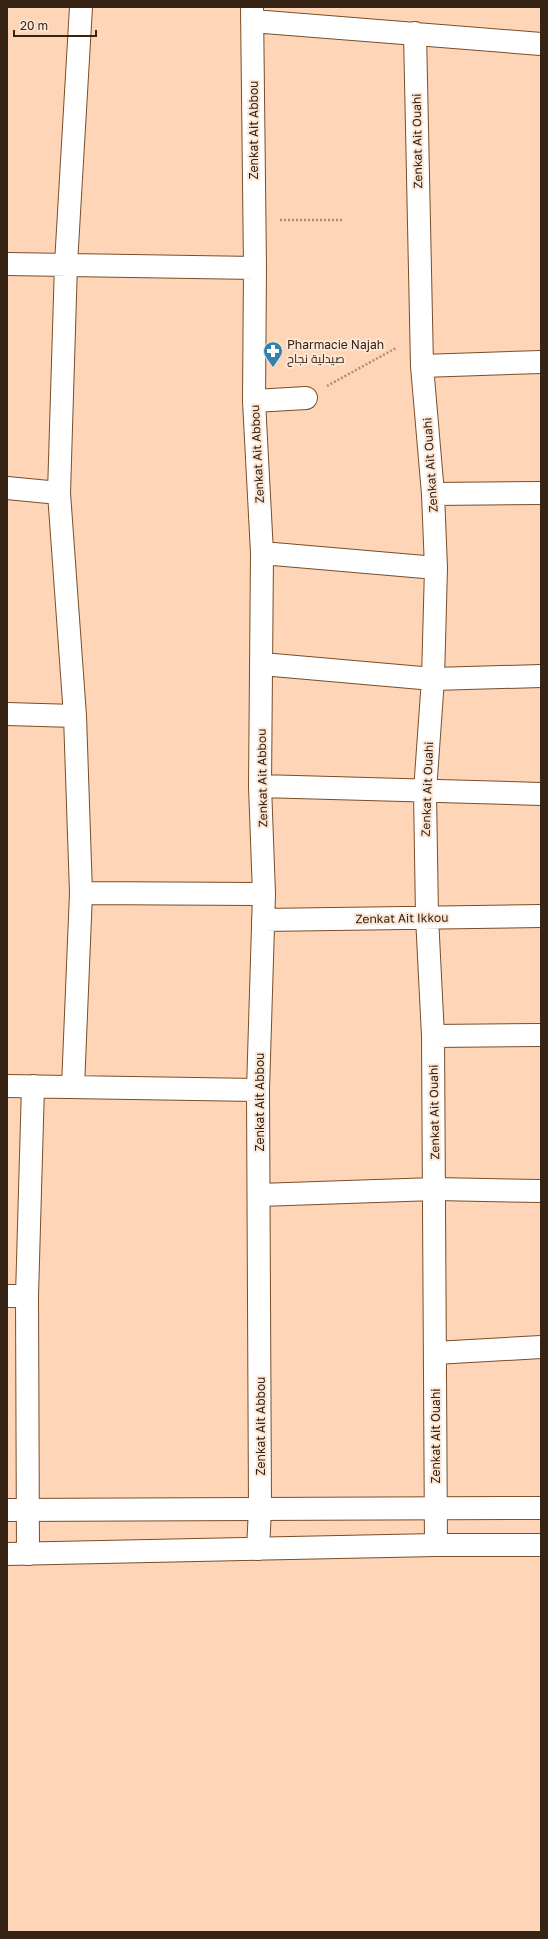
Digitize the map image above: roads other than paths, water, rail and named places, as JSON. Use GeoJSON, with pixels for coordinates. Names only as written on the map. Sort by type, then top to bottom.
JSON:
{"type":"FeatureCollection","features":[{"type":"Feature","properties":{"kind":"street"},"geometry":{"type":"LineString","coordinates":[[72,1087],[81,892],[75,716],[59,492],[66,264],[81,7]]}},
{"type":"Feature","properties":{"kind":"street"},"geometry":{"type":"LineString","coordinates":[[252,14],[416,33],[541,44]]}},
{"type":"Feature","properties":{"kind":"street","name":"Zenkat Ait Abbou"},"geometry":{"type":"LineString","coordinates":[[252,14],[255,268],[254,401],[262,553],[260,786],[264,894],[258,1090],[260,1509],[258,1549]]}},
{"type":"Feature","properties":{"kind":"street","name":"Zenkat Ait Ouahi"},"geometry":{"type":"LineString","coordinates":[[416,33],[422,366],[433,494],[436,568],[433,678],[425,792],[427,917],[433,1036],[436,1544]]}},
{"type":"Feature","properties":{"kind":"street"},"geometry":{"type":"LineString","coordinates":[[7,264],[255,268]]}},
{"type":"Feature","properties":{"kind":"street"},"geometry":{"type":"LineString","coordinates":[[422,366],[541,362]]}},
{"type":"Feature","properties":{"kind":"street"},"geometry":{"type":"LineString","coordinates":[[254,401],[306,398]]}},
{"type":"Feature","properties":{"kind":"street"},"geometry":{"type":"LineString","coordinates":[[7,488],[59,492]]}},
{"type":"Feature","properties":{"kind":"street"},"geometry":{"type":"LineString","coordinates":[[433,494],[541,493]]}},
{"type":"Feature","properties":{"kind":"street"},"geometry":{"type":"LineString","coordinates":[[262,553],[436,568]]}},
{"type":"Feature","properties":{"kind":"street"},"geometry":{"type":"LineString","coordinates":[[262,664],[433,678],[541,676]]}},
{"type":"Feature","properties":{"kind":"street"},"geometry":{"type":"LineString","coordinates":[[7,714],[75,716]]}},
{"type":"Feature","properties":{"kind":"street"},"geometry":{"type":"LineString","coordinates":[[260,786],[425,792],[541,794]]}},
{"type":"Feature","properties":{"kind":"street"},"geometry":{"type":"LineString","coordinates":[[81,892],[264,894]]}},
{"type":"Feature","properties":{"kind":"street","name":"Zenkat Ait Ikkou"},"geometry":{"type":"LineString","coordinates":[[263,920],[541,916]]}},
{"type":"Feature","properties":{"kind":"street"},"geometry":{"type":"LineString","coordinates":[[433,1036],[541,1035]]}},
{"type":"Feature","properties":{"kind":"street"},"geometry":{"type":"LineString","coordinates":[[7,1086],[258,1090]]}},
{"type":"Feature","properties":{"kind":"street"},"geometry":{"type":"LineString","coordinates":[[33,1086],[17,1296],[29,1510],[17,1554],[436,1544],[541,1545]]}},
{"type":"Feature","properties":{"kind":"street"},"geometry":{"type":"LineString","coordinates":[[259,1195],[435,1189],[541,1191]]}},
{"type":"Feature","properties":{"kind":"street"},"geometry":{"type":"LineString","coordinates":[[435,1353],[541,1347]]}},
{"type":"Feature","properties":{"kind":"street"},"geometry":{"type":"LineString","coordinates":[[7,1510],[435,1507],[541,1508]]}},
{"type":"Feature","properties":{"kind":"place","name":"Pharmacie Najah صيدلية نجاح"},"geometry":{"type":"Point","coordinates":[273,368]}}]}
